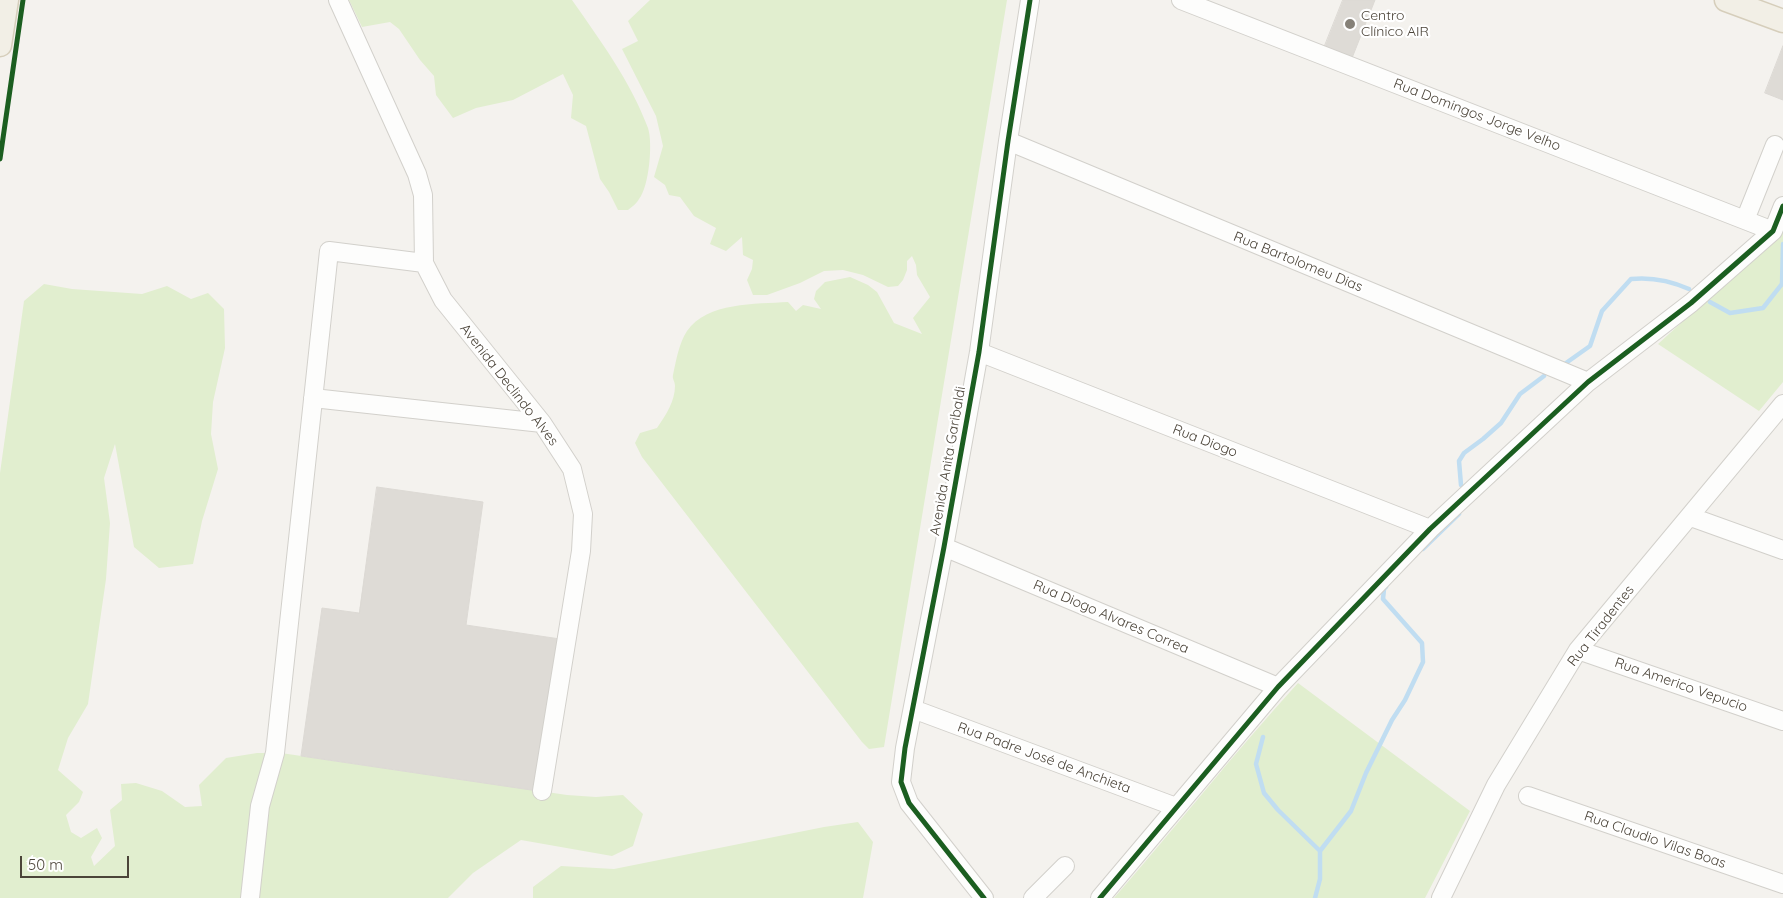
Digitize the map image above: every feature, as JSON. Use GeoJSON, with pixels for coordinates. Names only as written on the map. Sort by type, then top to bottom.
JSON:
{"type":"FeatureCollection","features":[{"type":"Feature","properties":{"kind":"main road"},"geometry":{"type":"LineString","coordinates":[[0,45],[7,0]]}},
{"type":"Feature","properties":{"kind":"main road"},"geometry":{"type":"LineString","coordinates":[[1726,0],[1783,21]]}},
{"type":"Feature","properties":{"kind":"street","name":"Avenida Declindo Alves"},"geometry":{"type":"LineString","coordinates":[[338,0],[417,174],[423,196],[424,263],[443,300],[542,423],[572,469],[583,514],[581,552],[542,790]]}},
{"type":"Feature","properties":{"kind":"street","name":"Avenida Anita Garibaldi"},"geometry":{"type":"LineString","coordinates":[[984,898],[909,803],[901,782],[905,748],[979,352],[1030,0]]}},
{"type":"Feature","properties":{"kind":"street","name":"Rua Domingos Jorge Velho"},"geometry":{"type":"LineString","coordinates":[[1181,0],[1773,231]]}},
{"type":"Feature","properties":{"kind":"street","name":"Rua Bartolomeu Dias"},"geometry":{"type":"LineString","coordinates":[[1008,142],[1588,382]]}},
{"type":"Feature","properties":{"kind":"street"},"geometry":{"type":"LineString","coordinates":[[1745,220],[1775,144]]}},
{"type":"Feature","properties":{"kind":"street"},"geometry":{"type":"LineString","coordinates":[[1100,898],[1278,688],[1430,529],[1588,382],[1690,303],[1773,231],[1783,206]]}},
{"type":"Feature","properties":{"kind":"street"},"geometry":{"type":"LineString","coordinates":[[250,898],[260,806],[275,753],[329,251],[424,263]]}},
{"type":"Feature","properties":{"kind":"street","name":"Rua Diogo"},"geometry":{"type":"LineString","coordinates":[[979,352],[1430,529]]}},
{"type":"Feature","properties":{"kind":"street"},"geometry":{"type":"LineString","coordinates":[[313,398],[542,423]]}},
{"type":"Feature","properties":{"kind":"street","name":"Rua Tiradentes"},"geometry":{"type":"LineString","coordinates":[[1441,898],[1496,785],[1578,650],[1691,517],[1783,404]]}},
{"type":"Feature","properties":{"kind":"street"},"geometry":{"type":"LineString","coordinates":[[1691,517],[1783,550]]}},
{"type":"Feature","properties":{"kind":"street","name":"Rua Diogo Alvares Correa"},"geometry":{"type":"LineString","coordinates":[[944,547],[1278,688]]}},
{"type":"Feature","properties":{"kind":"street","name":"Rua Americo Vepucio"},"geometry":{"type":"LineString","coordinates":[[1578,650],[1783,720]]}},
{"type":"Feature","properties":{"kind":"street","name":"Rua Padre José de Anchieta"},"geometry":{"type":"LineString","coordinates":[[913,709],[1176,807]]}},
{"type":"Feature","properties":{"kind":"street","name":"Rua Claudio Vilas Boas"},"geometry":{"type":"LineString","coordinates":[[1528,796],[1783,884]]}},
{"type":"Feature","properties":{"kind":"street"},"geometry":{"type":"LineString","coordinates":[[1033,898],[1065,866]]}},
{"type":"Feature","properties":{"kind":"green space"},"geometry":{"type":"Polygon","coordinates":[[[349,0],[572,0],[624,78],[648,128],[650,144],[648,175],[638,200],[628,210],[618,210],[600,179],[586,126],[571,118],[573,95],[563,74],[513,100],[476,108],[453,118],[436,95],[434,76],[420,60],[399,29],[390,22],[362,27],[349,0]]]}},
{"type":"Feature","properties":{"kind":"green space"},"geometry":{"type":"Polygon","coordinates":[[[650,0],[1007,0],[884,747],[869,749],[862,742],[642,457],[635,443],[640,433],[657,428],[667,413],[672,402],[675,386],[673,375],[682,341],[687,331],[707,315],[733,306],[747,304],[788,302],[796,311],[803,305],[821,309],[814,299],[816,291],[825,282],[850,277],[868,285],[877,292],[894,323],[922,334],[913,318],[930,297],[917,275],[916,265],[912,256],[907,261],[907,270],[898,286],[888,287],[863,275],[843,270],[824,271],[800,283],[767,295],[753,295],[747,280],[752,269],[753,260],[743,255],[742,237],[726,251],[710,244],[716,228],[694,216],[680,197],[669,195],[665,185],[654,177],[663,146],[656,116],[622,49],[638,41],[628,21],[650,0]]]}},
{"type":"Feature","properties":{"kind":"green space"},"geometry":{"type":"Polygon","coordinates":[[[1783,230],[1783,382],[1759,411],[1658,344],[1783,230]]]}},
{"type":"Feature","properties":{"kind":"green space"},"geometry":{"type":"Polygon","coordinates":[[[44,284],[72,289],[142,294],[167,286],[191,299],[208,293],[224,309],[225,348],[213,402],[211,434],[218,469],[202,521],[193,564],[159,568],[134,547],[115,444],[104,478],[110,523],[106,579],[88,704],[68,738],[58,770],[83,792],[79,802],[66,815],[71,832],[81,838],[97,828],[102,838],[91,857],[94,866],[115,846],[110,810],[122,800],[121,784],[136,783],[162,791],[185,807],[202,806],[199,785],[226,758],[257,753],[281,753],[567,795],[596,797],[623,795],[643,814],[633,846],[612,856],[521,840],[473,873],[448,898],[0,898],[0,473],[24,301],[44,284]]]}},
{"type":"Feature","properties":{"kind":"green space"},"geometry":{"type":"Polygon","coordinates":[[[1298,683],[1470,811],[1425,898],[1114,898],[1251,736],[1298,683]]]}},
{"type":"Feature","properties":{"kind":"green space"},"geometry":{"type":"Polygon","coordinates":[[[858,822],[873,842],[863,898],[533,898],[533,887],[561,866],[614,869],[824,827],[858,822]]]}},
{"type":"Feature","properties":{"kind":"building","name":"Centro Clínico AIR"},"geometry":{"type":"Polygon","coordinates":[[[1343,0],[1375,0],[1352,58],[1324,48],[1343,0]]]}},
{"type":"Feature","properties":{"kind":"building"},"geometry":{"type":"Polygon","coordinates":[[[1783,46],[1783,100],[1765,93],[1783,46]]]}},
{"type":"Feature","properties":{"kind":"building"},"geometry":{"type":"Polygon","coordinates":[[[377,487],[483,502],[466,625],[560,639],[538,791],[301,756],[322,608],[359,613],[377,487]]]}},
{"type":"Feature","properties":{"kind":"waterway"},"geometry":{"type":"LineString","coordinates":[[1710,302],[1730,313],[1763,308],[1782,284],[1783,244]]}},
{"type":"Feature","properties":{"kind":"waterway"},"geometry":{"type":"LineString","coordinates":[[1566,363],[1590,346],[1602,311],[1631,279],[1660,280],[1689,289]]}},
{"type":"Feature","properties":{"kind":"waterway"},"geometry":{"type":"LineString","coordinates":[[1461,485],[1459,461],[1464,453],[1501,423],[1520,394],[1544,376]]}},
{"type":"Feature","properties":{"kind":"waterway"},"geometry":{"type":"LineString","coordinates":[[1423,549],[1459,514]]}},
{"type":"Feature","properties":{"kind":"waterway"},"geometry":{"type":"LineString","coordinates":[[1315,898],[1320,879],[1320,851],[1351,811],[1366,773],[1423,662],[1422,643],[1383,599],[1386,587]]}},
{"type":"Feature","properties":{"kind":"waterway"},"geometry":{"type":"LineString","coordinates":[[1263,737],[1256,764],[1264,793],[1278,810],[1320,851]]}},
{"type":"Feature","properties":{"kind":"cycle path"},"geometry":{"type":"LineString","coordinates":[[0,159],[23,0]]}},
{"type":"Feature","properties":{"kind":"cycle path"},"geometry":{"type":"LineString","coordinates":[[984,898],[909,803],[901,782],[905,748],[979,352],[1008,141],[1030,0]]}},
{"type":"Feature","properties":{"kind":"cycle path"},"geometry":{"type":"LineString","coordinates":[[1100,898],[1278,687],[1430,529],[1588,382],[1691,303],[1773,231],[1783,206]]}},
{"type":"Feature","properties":{"kind":"place","name":"Centro Clínico AIR"},"geometry":{"type":"Point","coordinates":[1350,24]}}]}
